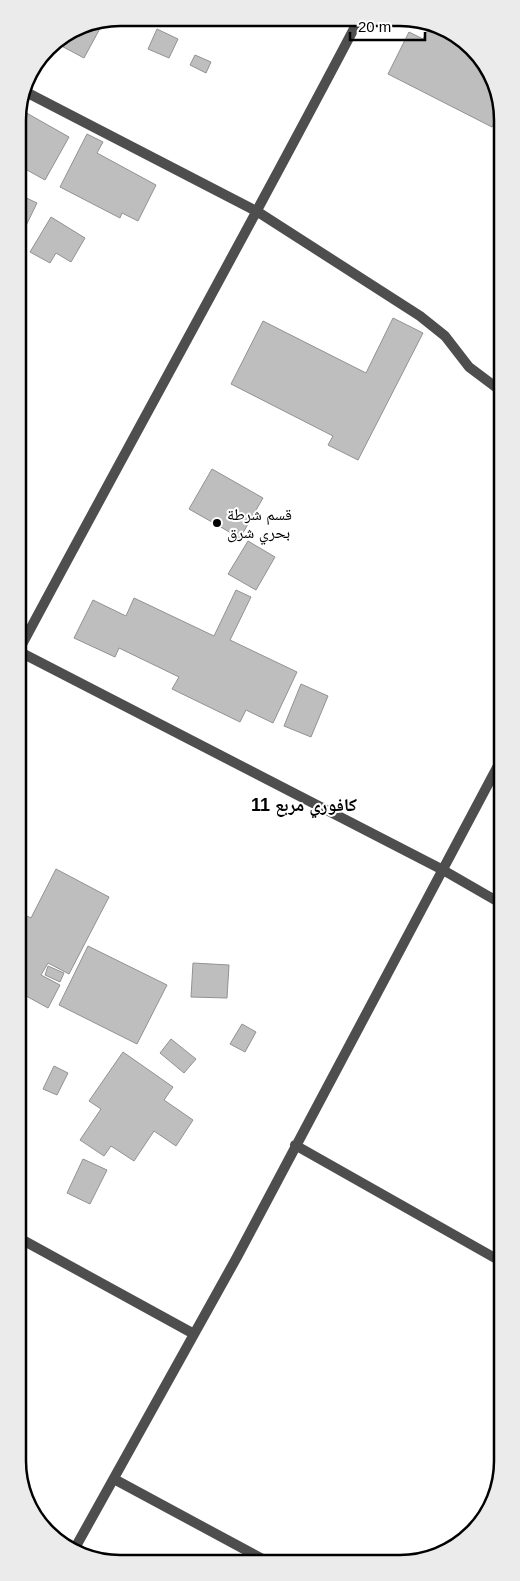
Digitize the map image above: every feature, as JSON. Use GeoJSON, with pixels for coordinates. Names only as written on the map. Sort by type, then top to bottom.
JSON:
{"type":"FeatureCollection","features":[{"type":"Feature","properties":{"kind":"street"},"geometry":{"type":"LineString","coordinates":[[26,637],[125,450],[258,212],[355,26]]}},
{"type":"Feature","properties":{"kind":"street"},"geometry":{"type":"LineString","coordinates":[[30,94],[258,212],[420,316],[444,336],[469,367],[494,386]]}},
{"type":"Feature","properties":{"kind":"street"},"geometry":{"type":"LineString","coordinates":[[26,656],[443,870],[494,899]]}},
{"type":"Feature","properties":{"kind":"street"},"geometry":{"type":"LineString","coordinates":[[77,1544],[194,1334],[494,773]]}},
{"type":"Feature","properties":{"kind":"street"},"geometry":{"type":"LineString","coordinates":[[295,1145],[494,1257]]}},
{"type":"Feature","properties":{"kind":"street"},"geometry":{"type":"LineString","coordinates":[[26,1242],[194,1334]]}},
{"type":"Feature","properties":{"kind":"street"},"geometry":{"type":"LineString","coordinates":[[114,1478],[255,1555]]}},
{"type":"Feature","properties":{"kind":"building"},"geometry":{"type":"Polygon","coordinates":[[[100,29],[84,58],[62,46],[78,36],[100,29]]]}},
{"type":"Feature","properties":{"kind":"building"},"geometry":{"type":"Polygon","coordinates":[[[157,29],[178,39],[169,58],[148,49],[157,29]]]}},
{"type":"Feature","properties":{"kind":"building"},"geometry":{"type":"Polygon","coordinates":[[[427,30],[436,33],[457,46],[474,63],[487,84],[491,96],[494,120],[492,127],[388,74],[409,32],[423,39],[427,30]]]}},
{"type":"Feature","properties":{"kind":"building"},"geometry":{"type":"Polygon","coordinates":[[[195,55],[211,62],[206,73],[190,65],[195,55]]]}},
{"type":"Feature","properties":{"kind":"building"},"geometry":{"type":"Polygon","coordinates":[[[26,113],[69,137],[45,180],[26,169],[26,113]]]}},
{"type":"Feature","properties":{"kind":"building"},"geometry":{"type":"Polygon","coordinates":[[[87,134],[103,142],[97,153],[156,185],[138,221],[122,213],[120,218],[60,187],[87,134]]]}},
{"type":"Feature","properties":{"kind":"building"},"geometry":{"type":"Polygon","coordinates":[[[26,198],[37,203],[26,226],[26,198]]]}},
{"type":"Feature","properties":{"kind":"building"},"geometry":{"type":"Polygon","coordinates":[[[51,217],[85,238],[71,262],[56,253],[50,263],[30,252],[51,217]]]}},
{"type":"Feature","properties":{"kind":"building"},"geometry":{"type":"Polygon","coordinates":[[[393,318],[423,333],[358,460],[328,445],[333,436],[231,384],[263,321],[366,373],[393,318]]]}},
{"type":"Feature","properties":{"kind":"building"},"geometry":{"type":"Polygon","coordinates":[[[212,469],[263,498],[240,538],[189,509],[212,469]]]}},
{"type":"Feature","properties":{"kind":"building"},"geometry":{"type":"Polygon","coordinates":[[[248,541],[275,557],[256,590],[228,574],[248,541]]]}},
{"type":"Feature","properties":{"kind":"building"},"geometry":{"type":"Polygon","coordinates":[[[236,590],[251,597],[230,640],[297,672],[273,723],[246,710],[240,722],[172,689],[179,677],[119,648],[115,657],[74,638],[93,600],[126,616],[134,598],[214,636],[236,590]]]}},
{"type":"Feature","properties":{"kind":"building"},"geometry":{"type":"Polygon","coordinates":[[[301,684],[328,696],[311,737],[284,726],[301,684]]]}},
{"type":"Feature","properties":{"kind":"building"},"geometry":{"type":"Polygon","coordinates":[[[56,869],[109,897],[69,974],[48,963],[41,975],[60,985],[48,1008],[26,996],[26,916],[31,918],[56,869]]]}},
{"type":"Feature","properties":{"kind":"building"},"geometry":{"type":"Polygon","coordinates":[[[88,946],[167,985],[137,1044],[59,1005],[88,946]]]}},
{"type":"Feature","properties":{"kind":"building"},"geometry":{"type":"Polygon","coordinates":[[[193,963],[229,965],[227,998],[191,997],[193,963]]]}},
{"type":"Feature","properties":{"kind":"building"},"geometry":{"type":"Polygon","coordinates":[[[48,966],[64,973],[60,982],[45,975],[48,966]]]}},
{"type":"Feature","properties":{"kind":"building"},"geometry":{"type":"Polygon","coordinates":[[[242,1024],[256,1032],[245,1052],[230,1044],[242,1024]]]}},
{"type":"Feature","properties":{"kind":"building"},"geometry":{"type":"Polygon","coordinates":[[[171,1039],[196,1059],[184,1073],[160,1053],[171,1039]]]}},
{"type":"Feature","properties":{"kind":"building"},"geometry":{"type":"Polygon","coordinates":[[[123,1052],[173,1087],[164,1100],[193,1120],[176,1146],[154,1131],[134,1161],[111,1146],[104,1156],[80,1140],[101,1109],[89,1101],[123,1052]]]}},
{"type":"Feature","properties":{"kind":"building"},"geometry":{"type":"Polygon","coordinates":[[[54,1066],[68,1073],[57,1095],[43,1089],[54,1066]]]}},
{"type":"Feature","properties":{"kind":"building"},"geometry":{"type":"Polygon","coordinates":[[[83,1159],[107,1170],[90,1204],[67,1193],[83,1159]]]}},
{"type":"Feature","properties":{"kind":"place","name":"قسم شرطة بحري شرق"},"geometry":{"type":"Point","coordinates":[217,523]}},
{"type":"Feature","properties":{"kind":"district","name":"كافوري مربع 11"},"geometry":{"type":"Point","coordinates":[304,805]}}]}
